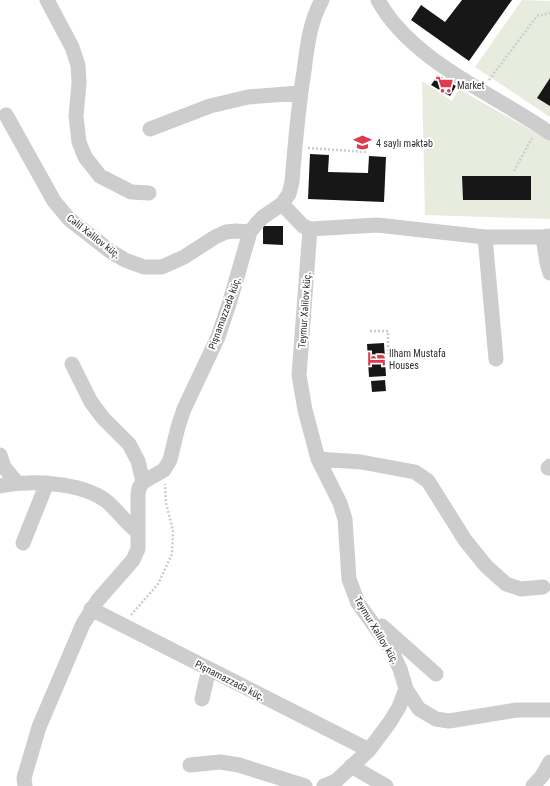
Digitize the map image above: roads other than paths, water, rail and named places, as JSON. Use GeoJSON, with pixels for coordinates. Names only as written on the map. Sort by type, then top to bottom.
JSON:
{"type":"FeatureCollection","features":[{"type":"Feature","properties":{"kind":"street"},"geometry":{"type":"LineString","coordinates":[[48,0],[72,47],[78,65],[79,83],[76,116],[79,142],[85,157],[100,176],[131,192],[149,193]]}},
{"type":"Feature","properties":{"kind":"street"},"geometry":{"type":"LineString","coordinates":[[378,0],[385,13],[417,48],[544,129]]}},
{"type":"Feature","properties":{"kind":"street"},"geometry":{"type":"LineString","coordinates":[[319,1],[307,47],[300,93],[289,194],[282,204],[303,226],[310,229],[377,225],[485,237],[547,236],[547,263],[550,273]]}},
{"type":"Feature","properties":{"kind":"street"},"geometry":{"type":"LineString","coordinates":[[150,129],[210,106],[248,97],[300,93]]}},
{"type":"Feature","properties":{"kind":"street","name":"Cəlil Xəlilov küç."},"geometry":{"type":"LineString","coordinates":[[6,115],[54,201],[69,218],[110,251],[125,260],[144,267],[162,267],[184,257],[215,237],[226,232],[250,232]]}},
{"type":"Feature","properties":{"kind":"street","name":"Pişnamazzadə küç."},"geometry":{"type":"LineString","coordinates":[[143,482],[151,476],[164,470],[170,460],[184,409],[218,336],[250,232],[257,222],[282,204]]}},
{"type":"Feature","properties":{"kind":"street","name":"Teymur Xəlilov küç."},"geometry":{"type":"LineString","coordinates":[[310,229],[299,375],[305,410],[318,459],[340,503],[345,519],[349,579],[358,603],[391,649],[400,668],[406,689],[419,709],[436,719],[449,721],[517,710],[550,710]]}},
{"type":"Feature","properties":{"kind":"street"},"geometry":{"type":"LineString","coordinates":[[485,237],[496,359]]}},
{"type":"Feature","properties":{"kind":"street"},"geometry":{"type":"LineString","coordinates":[[24,786],[24,778],[40,727],[82,624],[91,609],[133,560],[138,549],[138,495],[139,488],[143,482],[138,461],[129,444],[103,418],[91,402],[72,364]]}},
{"type":"Feature","properties":{"kind":"street"},"geometry":{"type":"LineString","coordinates":[[0,455],[4,467],[18,483]]}},
{"type":"Feature","properties":{"kind":"street"},"geometry":{"type":"LineString","coordinates":[[318,459],[361,462],[415,472],[428,481],[465,540],[486,566],[506,584],[521,590],[544,587]]}},
{"type":"Feature","properties":{"kind":"street"},"geometry":{"type":"LineString","coordinates":[[0,486],[18,483],[47,483],[82,490],[104,499],[114,507],[129,525],[138,532]]}},
{"type":"Feature","properties":{"kind":"street"},"geometry":{"type":"LineString","coordinates":[[23,543],[47,483]]}},
{"type":"Feature","properties":{"kind":"street","name":"Pişnamazzadə küç."},"geometry":{"type":"LineString","coordinates":[[91,609],[369,750]]}},
{"type":"Feature","properties":{"kind":"street"},"geometry":{"type":"LineString","coordinates":[[367,615],[381,625],[436,674]]}},
{"type":"Feature","properties":{"kind":"street"},"geometry":{"type":"LineString","coordinates":[[202,699],[209,669]]}},
{"type":"Feature","properties":{"kind":"street"},"geometry":{"type":"LineString","coordinates":[[324,786],[336,781],[369,750],[400,707],[406,689]]}},
{"type":"Feature","properties":{"kind":"street"},"geometry":{"type":"LineString","coordinates":[[190,765],[220,762],[239,765],[305,786]]}},
{"type":"Feature","properties":{"kind":"street"},"geometry":{"type":"LineString","coordinates":[[533,786],[542,776],[550,762]]}},
{"type":"Feature","properties":{"kind":"street"},"geometry":{"type":"LineString","coordinates":[[351,766],[386,786]]}},
{"type":"Feature","properties":{"kind":"place","name":"Market"},"geometry":{"type":"Point","coordinates":[444,85]}},
{"type":"Feature","properties":{"kind":"place","name":"4 saylı məktəb"},"geometry":{"type":"Point","coordinates":[363,143]}},
{"type":"Feature","properties":{"kind":"place","name":"Ilham Mustafa Houses"},"geometry":{"type":"Point","coordinates":[376,359]}}]}
